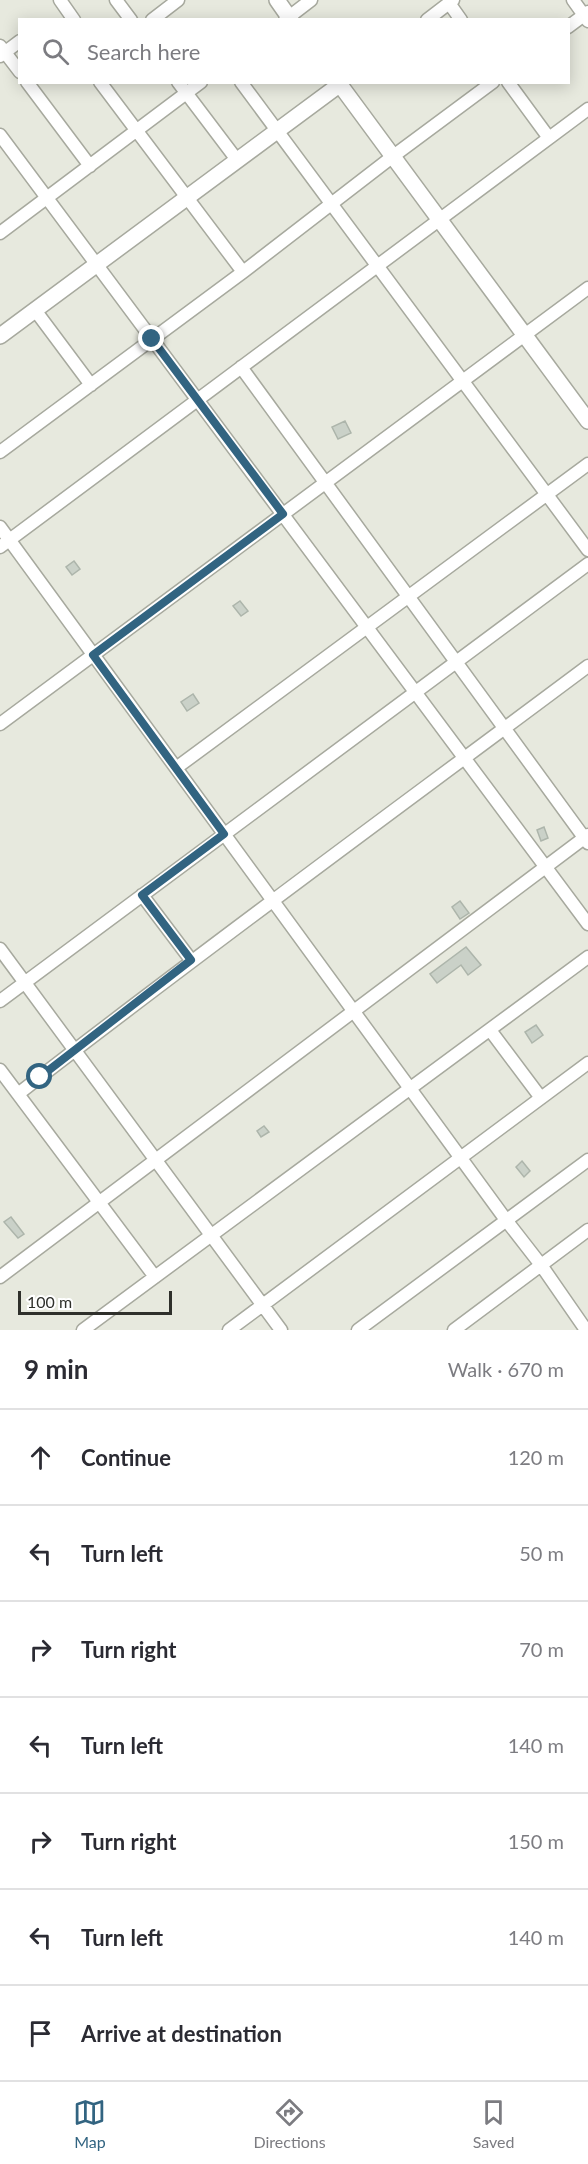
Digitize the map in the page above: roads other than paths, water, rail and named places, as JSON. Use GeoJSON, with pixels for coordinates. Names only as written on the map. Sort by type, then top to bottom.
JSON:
{"type":"FeatureCollection","features":[{"type":"Feature","properties":{"kind":"street"},"geometry":{"type":"LineString","coordinates":[[60,0],[73,18]]}},
{"type":"Feature","properties":{"kind":"street"},"geometry":{"type":"LineString","coordinates":[[116,0],[130,18]]}},
{"type":"Feature","properties":{"kind":"street"},"geometry":{"type":"LineString","coordinates":[[155,18],[178,0]]}},
{"type":"Feature","properties":{"kind":"street"},"geometry":{"type":"LineString","coordinates":[[277,0],[288,18],[311,0]]}},
{"type":"Feature","properties":{"kind":"street"},"geometry":{"type":"LineString","coordinates":[[570,26],[587,16],[573,0]]}},
{"type":"Feature","properties":{"kind":"street"},"geometry":{"type":"LineString","coordinates":[[430,18],[451,2],[460,18]]}},
{"type":"Feature","properties":{"kind":"street"},"geometry":{"type":"LineString","coordinates":[[18,43],[2,52],[18,70]]}},
{"type":"Feature","properties":{"kind":"street"},"geometry":{"type":"LineString","coordinates":[[28,84],[90,166]]}},
{"type":"Feature","properties":{"kind":"street"},"geometry":{"type":"LineString","coordinates":[[102,84],[243,272]]}},
{"type":"Feature","properties":{"kind":"street"},"geometry":{"type":"LineString","coordinates":[[179,84],[237,160]]}},
{"type":"Feature","properties":{"kind":"street"},"geometry":{"type":"LineString","coordinates":[[0,232],[198,84]]}},
{"type":"Feature","properties":{"kind":"street"},"geometry":{"type":"LineString","coordinates":[[243,84],[588,550]]}},
{"type":"Feature","properties":{"kind":"street"},"geometry":{"type":"LineString","coordinates":[[0,336],[339,84]]}},
{"type":"Feature","properties":{"kind":"street"},"geometry":{"type":"LineString","coordinates":[[341,84],[588,421]]}},
{"type":"Feature","properties":{"kind":"street"},"geometry":{"type":"LineString","coordinates":[[0,452],[243,272],[490,84]]}},
{"type":"Feature","properties":{"kind":"street"},"geometry":{"type":"LineString","coordinates":[[509,84],[549,138]]}},
{"type":"Feature","properties":{"kind":"street"},"geometry":{"type":"LineString","coordinates":[[5,544],[588,109]]}},
{"type":"Feature","properties":{"kind":"street"},"geometry":{"type":"LineString","coordinates":[[0,135],[588,924]]}},
{"type":"Feature","properties":{"kind":"street"},"geometry":{"type":"LineString","coordinates":[[0,724],[588,288]]}},
{"type":"Feature","properties":{"kind":"street"},"geometry":{"type":"LineString","coordinates":[[35,310],[91,385]]}},
{"type":"Feature","properties":{"kind":"street"},"geometry":{"type":"LineString","coordinates":[[0,1277],[587,838],[241,367]]}},
{"type":"Feature","properties":{"kind":"street"},"geometry":{"type":"LineString","coordinates":[[177,768],[588,464]]}},
{"type":"Feature","properties":{"kind":"street"},"geometry":{"type":"LineString","coordinates":[[0,527],[5,544],[93,655],[177,768],[460,1158],[541,1265],[586,1330]]}},
{"type":"Feature","properties":{"kind":"street"},"geometry":{"type":"LineString","coordinates":[[0,1001],[588,564]]}},
{"type":"Feature","properties":{"kind":"street"},"geometry":{"type":"LineString","coordinates":[[18,1094],[191,960],[273,902],[588,666]]}},
{"type":"Feature","properties":{"kind":"street"},"geometry":{"type":"LineString","coordinates":[[142,895],[191,960]]}},
{"type":"Feature","properties":{"kind":"street"},"geometry":{"type":"LineString","coordinates":[[0,949],[281,1330]]}},
{"type":"Feature","properties":{"kind":"street"},"geometry":{"type":"LineString","coordinates":[[83,1330],[588,957]]}},
{"type":"Feature","properties":{"kind":"street"},"geometry":{"type":"LineString","coordinates":[[490,1030],[541,1098]]}},
{"type":"Feature","properties":{"kind":"street"},"geometry":{"type":"LineString","coordinates":[[229,1330],[588,1063]]}},
{"type":"Feature","properties":{"kind":"street"},"geometry":{"type":"LineString","coordinates":[[0,1070],[155,1277]]}},
{"type":"Feature","properties":{"kind":"street"},"geometry":{"type":"LineString","coordinates":[[358,1330],[588,1160]]}},
{"type":"Feature","properties":{"kind":"street"},"geometry":{"type":"LineString","coordinates":[[454,1330],[588,1230]]}}]}
